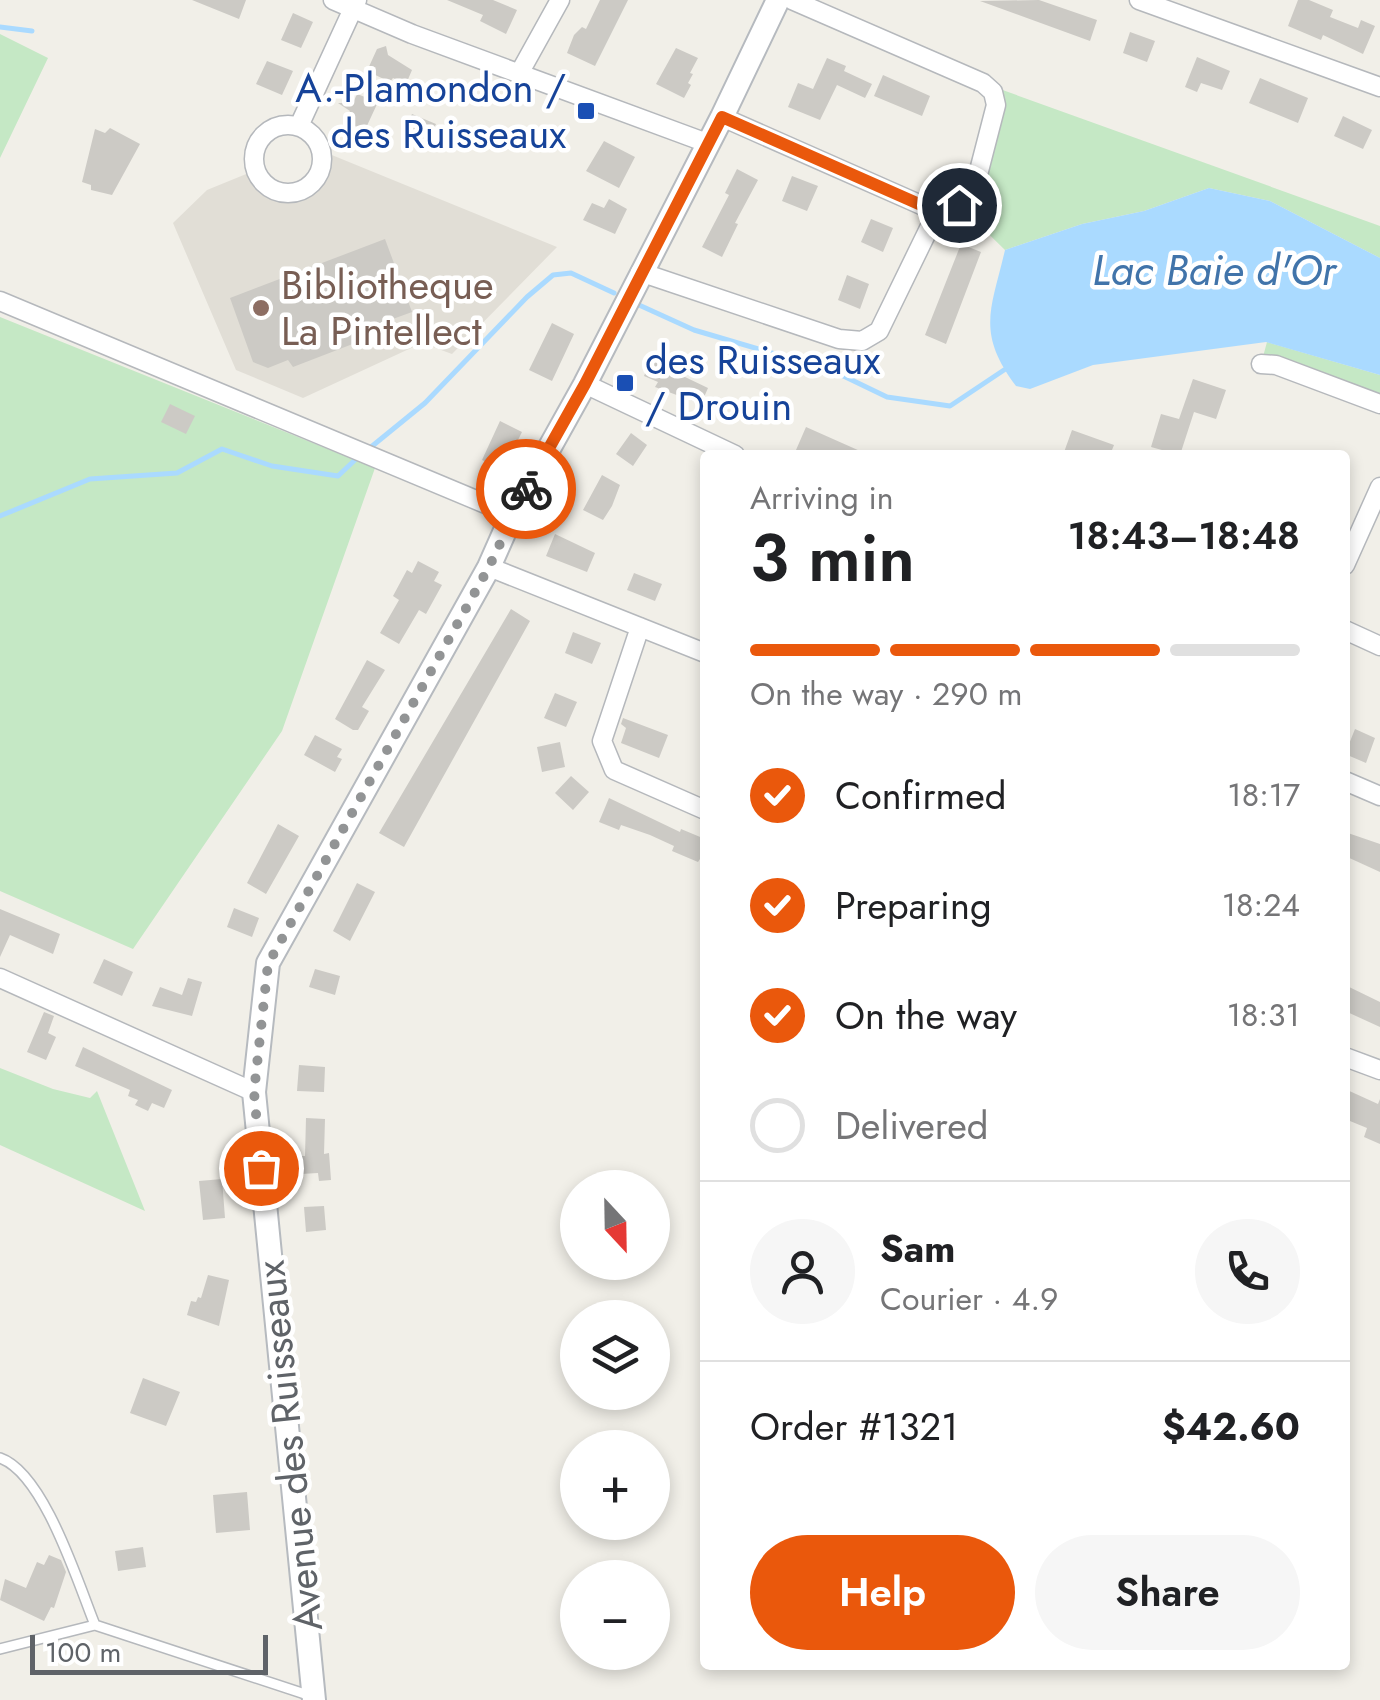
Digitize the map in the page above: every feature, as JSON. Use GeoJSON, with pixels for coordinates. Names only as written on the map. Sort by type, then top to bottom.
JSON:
{"type":"FeatureCollection","features":[{"type":"Feature","properties":{"kind":"street"},"geometry":{"type":"LineString","coordinates":[[333,0],[355,4],[412,34],[707,144]]}},
{"type":"Feature","properties":{"kind":"street"},"geometry":{"type":"LineString","coordinates":[[520,72],[560,0]]}},
{"type":"Feature","properties":{"kind":"street","name":"Avenue des Ruisseaux"},"geometry":{"type":"LineString","coordinates":[[314,1698],[254,1092],[268,964],[489,567],[512,515],[585,384],[722,117],[778,0]]}},
{"type":"Feature","properties":{"kind":"street"},"geometry":{"type":"LineString","coordinates":[[722,117],[937,212],[959,205],[973,194],[996,105],[993,92],[983,83],[792,0]]}},
{"type":"Feature","properties":{"kind":"street"},"geometry":{"type":"LineString","coordinates":[[1139,0],[1380,88]]}},
{"type":"Feature","properties":{"kind":"street"},"geometry":{"type":"LineString","coordinates":[[299,126],[355,4]]}},
{"type":"Feature","properties":{"kind":"street"},"geometry":{"type":"LineString","coordinates":[[640,272],[839,339],[862,341],[879,331],[937,212]]}},
{"type":"Feature","properties":{"kind":"street"},"geometry":{"type":"LineString","coordinates":[[0,301],[512,515]]}},
{"type":"Feature","properties":{"kind":"street"},"geometry":{"type":"LineString","coordinates":[[1261,364],[1276,365],[1380,404]]}},
{"type":"Feature","properties":{"kind":"street"},"geometry":{"type":"LineString","coordinates":[[585,384],[724,450]]}},
{"type":"Feature","properties":{"kind":"street"},"geometry":{"type":"LineString","coordinates":[[1350,554],[1380,487]]}},
{"type":"Feature","properties":{"kind":"street"},"geometry":{"type":"LineString","coordinates":[[489,567],[700,652]]}},
{"type":"Feature","properties":{"kind":"street"},"geometry":{"type":"LineString","coordinates":[[640,627],[602,742],[614,770],[700,808]]}},
{"type":"Feature","properties":{"kind":"street"},"geometry":{"type":"LineString","coordinates":[[1350,632],[1380,646]]}},
{"type":"Feature","properties":{"kind":"street"},"geometry":{"type":"LineString","coordinates":[[1350,784],[1380,796]]}},
{"type":"Feature","properties":{"kind":"street"},"geometry":{"type":"LineString","coordinates":[[0,978],[254,1092]]}},
{"type":"Feature","properties":{"kind":"street"},"geometry":{"type":"LineString","coordinates":[[1350,1058],[1380,1070]]}},
{"type":"Feature","properties":{"kind":"lane"},"geometry":{"type":"LineString","coordinates":[[0,1458],[11,1462],[49,1510],[95,1625]]}},
{"type":"Feature","properties":{"kind":"lane"},"geometry":{"type":"LineString","coordinates":[[0,1649],[95,1625],[314,1698]]}},
{"type":"Feature","properties":{"kind":"shaded area"},"geometry":{"type":"Polygon","coordinates":[[[322,151],[557,247],[452,354],[422,343],[303,398],[236,370],[173,223],[207,190],[256,170],[269,187],[279,191],[302,190],[319,174],[322,151]]]}},
{"type":"Feature","properties":{"kind":"green space"},"geometry":{"type":"Polygon","coordinates":[[[0,34],[48,58],[0,158],[0,34]]]}},
{"type":"Feature","properties":{"kind":"green space"},"geometry":{"type":"Polygon","coordinates":[[[983,83],[1380,226],[1380,258],[1270,201],[1209,188],[1144,211],[1082,224],[1005,250],[959,205],[973,193],[996,105],[983,83]]]}},
{"type":"Feature","properties":{"kind":"green space"},"geometry":{"type":"Polygon","coordinates":[[[0,317],[375,468],[282,731],[133,949],[0,891],[0,317]]]}},
{"type":"Feature","properties":{"kind":"green space"},"geometry":{"type":"Polygon","coordinates":[[[1267,342],[1380,375],[1380,404],[1261,364],[1267,342]]]}},
{"type":"Feature","properties":{"kind":"green space"},"geometry":{"type":"Polygon","coordinates":[[[0,1068],[53,1089],[90,1098],[97,1091],[145,1211],[0,1145],[0,1068]]]}},
{"type":"Feature","properties":{"kind":"water","name":"Lac Baie d'Or"},"geometry":{"type":"Polygon","coordinates":[[[1209,188],[1270,201],[1380,258],[1380,375],[1266,342],[1093,365],[1030,389],[1016,386],[1003,367],[991,335],[992,305],[1005,250],[1082,224],[1144,211],[1209,188]]]}},
{"type":"Feature","properties":{"kind":"building"},"geometry":{"type":"Polygon","coordinates":[[[192,0],[246,0],[239,19],[192,0]]]}},
{"type":"Feature","properties":{"kind":"building"},"geometry":{"type":"Polygon","coordinates":[[[447,0],[493,0],[517,10],[506,34],[480,21],[483,15],[447,0]]]}},
{"type":"Feature","properties":{"kind":"building"},"geometry":{"type":"Polygon","coordinates":[[[600,0],[628,0],[595,66],[567,53],[574,35],[582,27],[586,29],[600,0]]]}},
{"type":"Feature","properties":{"kind":"building"},"geometry":{"type":"Polygon","coordinates":[[[1039,0],[1097,20],[1090,41],[980,1],[1039,0]]]}},
{"type":"Feature","properties":{"kind":"building"},"geometry":{"type":"Polygon","coordinates":[[[1298,0],[1309,0],[1333,10],[1330,17],[1358,28],[1361,20],[1375,26],[1363,54],[1323,35],[1321,40],[1288,26],[1298,0]]]}},
{"type":"Feature","properties":{"kind":"building"},"geometry":{"type":"Polygon","coordinates":[[[293,13],[313,22],[301,48],[281,40],[293,13]]]}},
{"type":"Feature","properties":{"kind":"building"},"geometry":{"type":"Polygon","coordinates":[[[1130,32],[1155,41],[1147,62],[1123,53],[1130,32]]]}},
{"type":"Feature","properties":{"kind":"building"},"geometry":{"type":"Polygon","coordinates":[[[386,46],[388,55],[412,70],[406,84],[393,78],[390,82],[367,71],[377,49],[386,46]]]}},
{"type":"Feature","properties":{"kind":"building"},"geometry":{"type":"Polygon","coordinates":[[[676,48],[698,58],[684,98],[656,84],[676,48]]]}},
{"type":"Feature","properties":{"kind":"building"},"geometry":{"type":"Polygon","coordinates":[[[1197,57],[1230,71],[1222,90],[1201,83],[1197,92],[1185,87],[1197,57]]]}},
{"type":"Feature","properties":{"kind":"building"},"geometry":{"type":"Polygon","coordinates":[[[827,58],[872,84],[865,98],[837,85],[820,120],[788,107],[798,83],[813,89],[827,58]]]}},
{"type":"Feature","properties":{"kind":"building"},"geometry":{"type":"Polygon","coordinates":[[[267,61],[293,71],[282,95],[256,84],[267,61]]]}},
{"type":"Feature","properties":{"kind":"building"},"geometry":{"type":"Polygon","coordinates":[[[883,75],[930,96],[922,116],[874,96],[883,75]]]}},
{"type":"Feature","properties":{"kind":"building"},"geometry":{"type":"Polygon","coordinates":[[[1260,78],[1308,98],[1298,123],[1249,103],[1260,78]]]}},
{"type":"Feature","properties":{"kind":"building"},"geometry":{"type":"Polygon","coordinates":[[[357,94],[378,102],[365,130],[345,122],[350,111],[338,103],[353,103],[357,94]]]}},
{"type":"Feature","properties":{"kind":"building"},"geometry":{"type":"Polygon","coordinates":[[[412,114],[436,124],[428,140],[402,135],[412,114]]]}},
{"type":"Feature","properties":{"kind":"building"},"geometry":{"type":"Polygon","coordinates":[[[1343,116],[1372,130],[1363,149],[1334,136],[1343,116]]]}},
{"type":"Feature","properties":{"kind":"building"},"geometry":{"type":"Polygon","coordinates":[[[110,128],[140,144],[112,195],[91,190],[91,185],[82,182],[95,129],[105,133],[110,128]]]}},
{"type":"Feature","properties":{"kind":"building"},"geometry":{"type":"Polygon","coordinates":[[[604,141],[635,157],[619,188],[586,171],[604,141]]]}},
{"type":"Feature","properties":{"kind":"building"},"geometry":{"type":"Polygon","coordinates":[[[737,169],[758,180],[722,257],[702,247],[729,195],[725,193],[737,169]]]}},
{"type":"Feature","properties":{"kind":"building"},"geometry":{"type":"Polygon","coordinates":[[[792,176],[818,186],[807,211],[782,201],[792,176]]]}},
{"type":"Feature","properties":{"kind":"building"},"geometry":{"type":"Polygon","coordinates":[[[609,199],[627,209],[615,234],[583,220],[592,203],[604,208],[609,199]]]}},
{"type":"Feature","properties":{"kind":"building"},"geometry":{"type":"Polygon","coordinates":[[[871,219],[893,228],[883,252],[861,242],[871,219]]]}},
{"type":"Feature","properties":{"kind":"building"},"geometry":{"type":"Polygon","coordinates":[[[385,239],[412,312],[360,331],[363,340],[293,367],[288,360],[268,368],[253,362],[230,298],[385,239]]]}},
{"type":"Feature","properties":{"kind":"building"},"geometry":{"type":"Polygon","coordinates":[[[961,244],[981,252],[946,344],[925,335],[961,244]]]}},
{"type":"Feature","properties":{"kind":"building"},"geometry":{"type":"Polygon","coordinates":[[[847,275],[869,284],[860,309],[838,300],[847,275]]]}},
{"type":"Feature","properties":{"kind":"building"},"geometry":{"type":"Polygon","coordinates":[[[552,323],[574,334],[552,381],[529,370],[552,323]]]}},
{"type":"Feature","properties":{"kind":"building"},"geometry":{"type":"Polygon","coordinates":[[[653,355],[708,388],[701,404],[655,387],[658,382],[644,376],[653,355]]]}},
{"type":"Feature","properties":{"kind":"building"},"geometry":{"type":"Polygon","coordinates":[[[1193,379],[1226,390],[1216,419],[1194,412],[1182,450],[1151,447],[1161,414],[1179,419],[1193,379]]]}},
{"type":"Feature","properties":{"kind":"building"},"geometry":{"type":"Polygon","coordinates":[[[170,404],[195,416],[186,434],[161,422],[170,404]]]}},
{"type":"Feature","properties":{"kind":"building"},"geometry":{"type":"Polygon","coordinates":[[[500,421],[522,432],[503,470],[482,460],[500,421]]]}},
{"type":"Feature","properties":{"kind":"building"},"geometry":{"type":"Polygon","coordinates":[[[806,427],[858,450],[796,450],[806,427]]]}},
{"type":"Feature","properties":{"kind":"building"},"geometry":{"type":"Polygon","coordinates":[[[1072,430],[1114,445],[1112,450],[1065,450],[1072,430]]]}},
{"type":"Feature","properties":{"kind":"building"},"geometry":{"type":"Polygon","coordinates":[[[631,433],[647,445],[633,466],[616,454],[631,433]]]}},
{"type":"Feature","properties":{"kind":"building"},"geometry":{"type":"Polygon","coordinates":[[[602,475],[620,485],[603,520],[583,510],[602,475]]]}},
{"type":"Feature","properties":{"kind":"building"},"geometry":{"type":"Polygon","coordinates":[[[555,534],[595,553],[587,572],[546,556],[555,534]]]}},
{"type":"Feature","properties":{"kind":"building"},"geometry":{"type":"Polygon","coordinates":[[[418,561],[439,572],[434,581],[442,585],[426,614],[419,610],[399,644],[380,633],[399,600],[393,596],[407,570],[412,573],[418,561]]]}},
{"type":"Feature","properties":{"kind":"building"},"geometry":{"type":"Polygon","coordinates":[[[634,573],[662,584],[655,601],[627,590],[634,573]]]}},
{"type":"Feature","properties":{"kind":"building"},"geometry":{"type":"Polygon","coordinates":[[[511,609],[530,621],[404,847],[379,833],[511,609]]]}},
{"type":"Feature","properties":{"kind":"building"},"geometry":{"type":"Polygon","coordinates":[[[573,632],[601,643],[592,664],[565,653],[573,632]]]}},
{"type":"Feature","properties":{"kind":"building"},"geometry":{"type":"Polygon","coordinates":[[[367,660],[385,670],[362,707],[369,711],[358,730],[353,730],[335,719],[367,660]]]}},
{"type":"Feature","properties":{"kind":"building"},"geometry":{"type":"Polygon","coordinates":[[[555,693],[577,702],[566,727],[544,718],[555,693]]]}},
{"type":"Feature","properties":{"kind":"building"},"geometry":{"type":"Polygon","coordinates":[[[623,718],[668,735],[659,758],[621,743],[626,728],[621,724],[623,718]]]}},
{"type":"Feature","properties":{"kind":"building"},"geometry":{"type":"Polygon","coordinates":[[[1355,729],[1375,738],[1366,763],[1350,756],[1355,729]]]}},
{"type":"Feature","properties":{"kind":"building"},"geometry":{"type":"Polygon","coordinates":[[[315,735],[342,749],[335,772],[304,755],[315,735]]]}},
{"type":"Feature","properties":{"kind":"building"},"geometry":{"type":"Polygon","coordinates":[[[560,742],[565,767],[542,772],[537,747],[560,742]]]}},
{"type":"Feature","properties":{"kind":"building"},"geometry":{"type":"Polygon","coordinates":[[[571,776],[589,792],[573,810],[555,793],[571,776]]]}},
{"type":"Feature","properties":{"kind":"building"},"geometry":{"type":"Polygon","coordinates":[[[609,798],[680,832],[681,829],[700,837],[700,859],[698,862],[672,851],[674,846],[650,835],[599,822],[609,798]]]}},
{"type":"Feature","properties":{"kind":"building"},"geometry":{"type":"Polygon","coordinates":[[[278,824],[299,836],[266,894],[247,883],[278,824]]]}},
{"type":"Feature","properties":{"kind":"building"},"geometry":{"type":"Polygon","coordinates":[[[1350,834],[1380,844],[1380,872],[1350,858],[1350,834]]]}},
{"type":"Feature","properties":{"kind":"building"},"geometry":{"type":"Polygon","coordinates":[[[357,883],[375,892],[350,941],[333,931],[357,883]]]}},
{"type":"Feature","properties":{"kind":"building"},"geometry":{"type":"Polygon","coordinates":[[[234,908],[259,918],[252,937],[227,927],[234,908]]]}},
{"type":"Feature","properties":{"kind":"building"},"geometry":{"type":"Polygon","coordinates":[[[0,909],[60,934],[53,954],[10,935],[0,957],[0,909]]]}},
{"type":"Feature","properties":{"kind":"building"},"geometry":{"type":"Polygon","coordinates":[[[104,959],[133,972],[122,996],[93,983],[104,959]]]}},
{"type":"Feature","properties":{"kind":"building"},"geometry":{"type":"Polygon","coordinates":[[[315,969],[340,976],[335,995],[309,987],[315,969]]]}},
{"type":"Feature","properties":{"kind":"building"},"geometry":{"type":"Polygon","coordinates":[[[188,978],[202,982],[192,1016],[152,1006],[160,987],[182,995],[188,978]]]}},
{"type":"Feature","properties":{"kind":"building"},"geometry":{"type":"Polygon","coordinates":[[[1350,987],[1380,1002],[1380,1027],[1350,1013],[1350,987]]]}},
{"type":"Feature","properties":{"kind":"building"},"geometry":{"type":"Polygon","coordinates":[[[44,1012],[54,1016],[48,1033],[56,1037],[46,1060],[27,1052],[44,1012]]]}},
{"type":"Feature","properties":{"kind":"building"},"geometry":{"type":"Polygon","coordinates":[[[83,1047],[172,1090],[164,1108],[152,1103],[148,1111],[135,1105],[138,1100],[128,1096],[130,1090],[75,1066],[83,1047]]]}},
{"type":"Feature","properties":{"kind":"building"},"geometry":{"type":"Polygon","coordinates":[[[299,1065],[325,1067],[324,1092],[297,1091],[299,1065]]]}},
{"type":"Feature","properties":{"kind":"building"},"geometry":{"type":"Polygon","coordinates":[[[1350,1091],[1378,1104],[1380,1099],[1380,1144],[1364,1137],[1367,1128],[1350,1121],[1350,1091]]]}},
{"type":"Feature","properties":{"kind":"building"},"geometry":{"type":"Polygon","coordinates":[[[306,1118],[325,1119],[324,1154],[329,1153],[331,1180],[319,1181],[318,1173],[301,1174],[299,1156],[305,1156],[306,1118]]]}},
{"type":"Feature","properties":{"kind":"building"},"geometry":{"type":"Polygon","coordinates":[[[222,1179],[225,1218],[203,1220],[199,1181],[222,1179]]]}},
{"type":"Feature","properties":{"kind":"building"},"geometry":{"type":"Polygon","coordinates":[[[324,1206],[326,1230],[306,1232],[304,1207],[324,1206]]]}},
{"type":"Feature","properties":{"kind":"building"},"geometry":{"type":"Polygon","coordinates":[[[208,1275],[229,1280],[219,1326],[187,1315],[191,1301],[201,1298],[208,1275]]]}},
{"type":"Feature","properties":{"kind":"building"},"geometry":{"type":"Polygon","coordinates":[[[143,1378],[180,1392],[166,1426],[130,1413],[143,1378]]]}},
{"type":"Feature","properties":{"kind":"building"},"geometry":{"type":"Polygon","coordinates":[[[247,1492],[250,1530],[216,1533],[213,1495],[247,1492]]]}},
{"type":"Feature","properties":{"kind":"building"},"geometry":{"type":"Polygon","coordinates":[[[143,1547],[146,1567],[118,1571],[115,1551],[143,1547]]]}},
{"type":"Feature","properties":{"kind":"building"},"geometry":{"type":"Polygon","coordinates":[[[49,1555],[61,1560],[66,1572],[54,1608],[44,1621],[0,1600],[5,1579],[26,1588],[37,1562],[44,1565],[49,1555]]]}},
{"type":"Feature","properties":{"kind":"waterway"},"geometry":{"type":"LineString","coordinates":[[0,27],[32,31]]}},
{"type":"Feature","properties":{"kind":"waterway"},"geometry":{"type":"LineString","coordinates":[[371,447],[425,403],[553,275],[571,273],[614,293]]}},
{"type":"Feature","properties":{"kind":"waterway"},"geometry":{"type":"LineString","coordinates":[[639,305],[694,330],[833,371],[887,397],[950,406],[1004,370]]}},
{"type":"Feature","properties":{"kind":"waterway"},"geometry":{"type":"LineString","coordinates":[[0,516],[90,479],[177,473],[222,449],[272,466],[338,476],[356,459]]}},
{"type":"Feature","properties":{"kind":"way so far"},"geometry":{"type":"LineString","coordinates":[[261,1168],[254,1092],[268,964],[284,929],[489,567],[526,489]]}},
{"type":"Feature","properties":{"kind":"place","name":"A.-Plamondon / des Ruisseaux"},"geometry":{"type":"Point","coordinates":[586,111]}},
{"type":"Feature","properties":{"kind":"place","name":"Bibliotheque La Pintellect"},"geometry":{"type":"Point","coordinates":[261,308]}},
{"type":"Feature","properties":{"kind":"place","name":"des Ruisseaux / Drouin"},"geometry":{"type":"Point","coordinates":[625,383]}},
{"type":"Feature","properties":{"kind":"route"},"geometry":{"type":"LineString","coordinates":[[526,489],[585,384],[722,117],[937,212],[959,205]]}}]}
